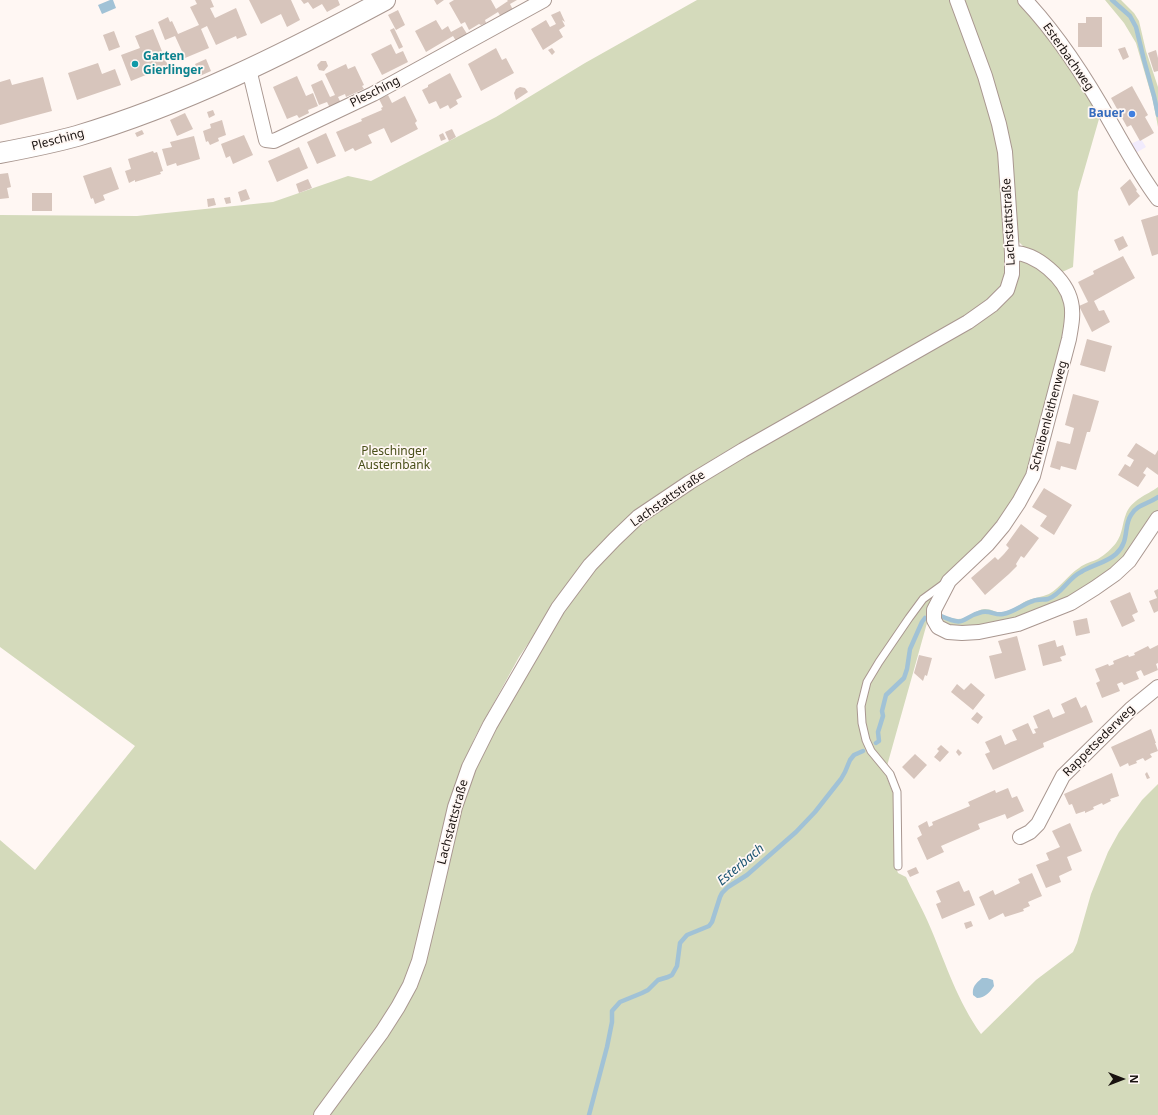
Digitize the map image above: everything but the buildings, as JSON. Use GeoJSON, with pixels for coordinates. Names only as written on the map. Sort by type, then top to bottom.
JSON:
{"type":"FeatureCollection","features":[{"type":"Feature","properties":{"kind":"main road","name":"Plesching"},"geometry":{"type":"LineString","coordinates":[[0,153],[53,142],[127,120],[187,97],[316,37],[385,0]]}},
{"type":"Feature","properties":{"kind":"street","name":"Plesching"},"geometry":{"type":"LineString","coordinates":[[249,69],[266,140],[274,140],[373,94],[544,0]]}},
{"type":"Feature","properties":{"kind":"street","name":"Lachstattstraße"},"geometry":{"type":"LineString","coordinates":[[321,1115],[382,1032],[410,985],[419,961],[455,807],[469,767],[490,725],[558,608],[590,565],[638,517],[690,482],[743,450],[968,322],[992,305],[1007,290],[1012,274],[1012,253],[1005,152],[999,124],[985,76],[958,0]]}},
{"type":"Feature","properties":{"kind":"street","name":"Esterbachweg"},"geometry":{"type":"LineString","coordinates":[[1025,0],[1061,45],[1093,92],[1144,180],[1158,199]]}},
{"type":"Feature","properties":{"kind":"street","name":"Scheibenleithenweg"},"geometry":{"type":"LineString","coordinates":[[949,581],[987,545],[1003,526],[1019,502],[1033,476],[1062,371],[1069,339],[1072,321],[1071,302],[1066,288],[1057,276],[1043,264],[1027,255],[1012,253]]}},
{"type":"Feature","properties":{"kind":"street"},"geometry":{"type":"LineString","coordinates":[[949,581],[934,610],[934,620],[938,627],[948,632],[962,633],[985,631],[1018,624],[1072,603],[1115,574],[1129,561],[1158,518]]}},
{"type":"Feature","properties":{"kind":"street","name":"Rappetsederweg"},"geometry":{"type":"LineString","coordinates":[[1020,837],[1030,832],[1038,824],[1063,776],[1134,706],[1158,687]]}},
{"type":"Feature","properties":{"kind":"lane"},"geometry":{"type":"LineString","coordinates":[[898,866],[897,792],[890,774],[871,751],[866,740],[862,724],[861,706],[867,682],[878,662],[923,598],[949,581]]}},
{"type":"Feature","properties":{"kind":"shaded area"},"geometry":{"type":"Polygon","coordinates":[[[1141,139],[1146,147],[1134,154],[1129,145],[1141,139]]]}},
{"type":"Feature","properties":{"kind":"green space","name":"Pleschinger Austernbank"},"geometry":{"type":"Polygon","coordinates":[[[697,0],[951,0],[976,67],[994,123],[1000,164],[1007,270],[1001,288],[968,318],[737,445],[679,482],[551,610],[519,657],[475,737],[460,773],[449,804],[440,839],[416,951],[399,996],[387,1017],[315,1115],[0,1115],[0,840],[35,870],[135,746],[0,647],[0,215],[137,216],[273,202],[348,176],[371,181],[496,117],[585,63],[697,0]]]}},
{"type":"Feature","properties":{"kind":"green space"},"geometry":{"type":"Polygon","coordinates":[[[963,0],[1021,0],[1031,11],[1101,112],[1078,192],[1073,267],[1060,273],[1031,254],[1018,241],[1015,189],[1010,154],[963,0]]]}},
{"type":"Feature","properties":{"kind":"green space"},"geometry":{"type":"Polygon","coordinates":[[[1105,0],[1121,0],[1134,13],[1139,21],[1146,51],[1158,87],[1158,127],[1153,101],[1136,43],[1124,23],[1105,0]]]}},
{"type":"Feature","properties":{"kind":"green space"},"geometry":{"type":"Polygon","coordinates":[[[1022,258],[1043,269],[1064,293],[1067,311],[1065,332],[1044,419],[1023,485],[1005,517],[941,583],[930,602],[927,612],[927,623],[885,773],[895,798],[895,865],[898,873],[906,877],[928,923],[965,1009],[981,1034],[1036,980],[1073,952],[1091,894],[1108,852],[1119,832],[1142,800],[1158,784],[1158,1115],[329,1115],[401,1012],[456,822],[475,764],[558,619],[598,564],[629,534],[704,480],[988,316],[1017,260],[1022,258]]]}},
{"type":"Feature","properties":{"kind":"green space"},"geometry":{"type":"Polygon","coordinates":[[[1158,487],[1158,510],[1137,542],[1111,572],[1069,599],[994,625],[951,627],[939,620],[941,614],[950,618],[960,619],[984,609],[1004,612],[1013,609],[1026,601],[1049,594],[1075,571],[1103,556],[1116,543],[1120,536],[1128,509],[1135,501],[1158,487]]]}},
{"type":"Feature","properties":{"kind":"water"},"geometry":{"type":"Polygon","coordinates":[[[113,0],[116,8],[102,14],[98,5],[113,0]]]}},
{"type":"Feature","properties":{"kind":"water"},"geometry":{"type":"Polygon","coordinates":[[[982,978],[993,980],[994,986],[985,996],[977,998],[973,995],[973,990],[982,978]]]}},
{"type":"Feature","properties":{"kind":"waterway","name":"Esterbach"},"geometry":{"type":"LineString","coordinates":[[1112,0],[1130,16],[1136,27],[1158,115]]}},
{"type":"Feature","properties":{"kind":"waterway","name":"Esterbach"},"geometry":{"type":"LineString","coordinates":[[941,616],[960,621],[982,612],[1003,614],[1011,612],[1033,601],[1053,597],[1076,575],[1108,560],[1116,554],[1123,544],[1127,524],[1133,512],[1140,506],[1158,497]]}},
{"type":"Feature","properties":{"kind":"waterway","name":"Esterbach"},"geometry":{"type":"LineString","coordinates":[[876,743],[879,741],[878,732],[883,716],[882,711],[886,695],[904,678],[910,649],[925,618]]}},
{"type":"Feature","properties":{"kind":"waterway","name":"Esterbach"},"geometry":{"type":"LineString","coordinates":[[589,1115],[607,1047],[612,1022],[612,1011],[620,1002],[648,990],[658,980],[672,975],[677,966],[680,943],[687,935],[709,926],[712,922],[722,893],[728,887],[747,875],[796,832],[815,812],[841,779],[854,755],[863,751]]}},
{"type":"Feature","properties":{"kind":"place","name":"Garten Gierlinger"},"geometry":{"type":"Point","coordinates":[135,64]}},
{"type":"Feature","properties":{"kind":"place","name":"Bauer"},"geometry":{"type":"Point","coordinates":[1132,114]}}]}
